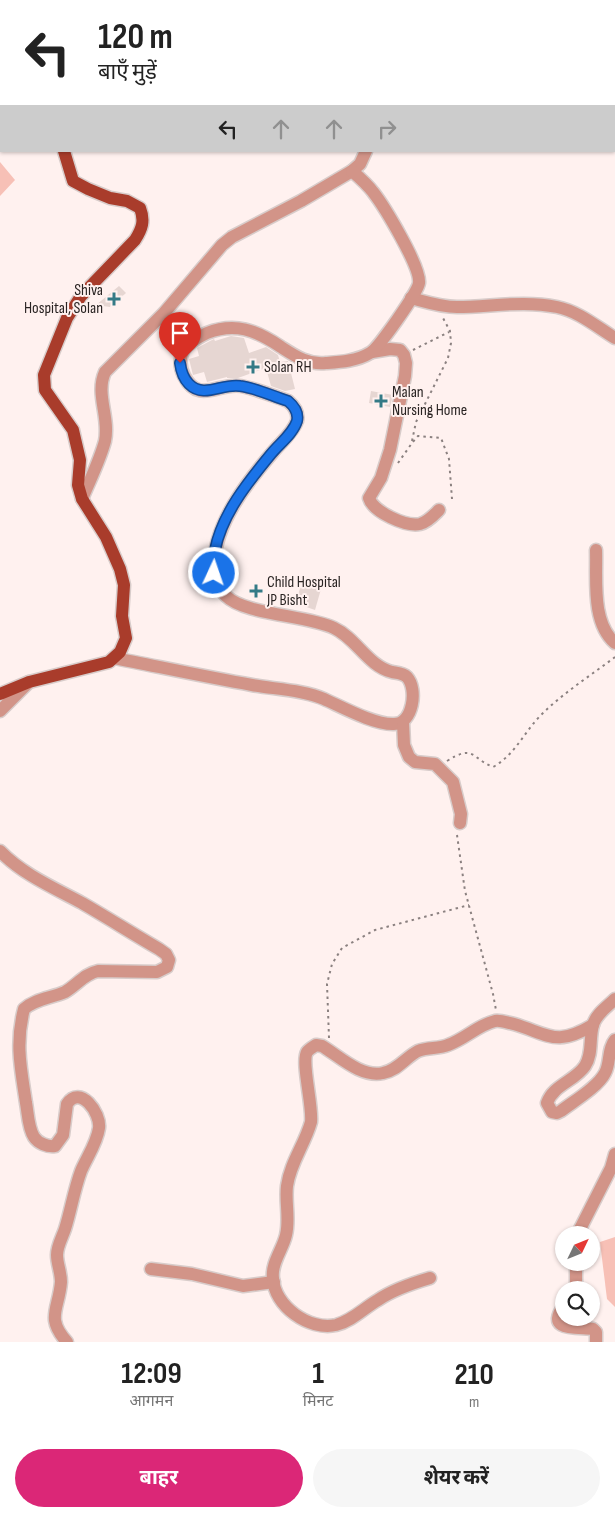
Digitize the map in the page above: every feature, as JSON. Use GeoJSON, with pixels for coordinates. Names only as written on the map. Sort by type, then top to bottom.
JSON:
{"type":"FeatureCollection","features":[{"type":"Feature","properties":{"kind":"main road"},"geometry":{"type":"LineString","coordinates":[[0,694],[29,682],[109,662],[120,652],[126,638],[122,616],[124,585],[122,577],[116,558],[82,499],[78,485],[80,460],[73,430],[45,390],[44,375],[67,318],[81,296],[135,240],[141,230],[143,217],[140,208],[128,201],[110,198],[88,190],[73,181],[64,152]]}},
{"type":"Feature","properties":{"kind":"street"},"geometry":{"type":"LineString","coordinates":[[82,499],[105,440],[101,381],[105,372],[164,313],[222,245],[232,237],[302,201],[352,171],[360,164],[366,152]]}},
{"type":"Feature","properties":{"kind":"street"},"geometry":{"type":"LineString","coordinates":[[114,658],[318,696],[362,716],[396,725],[403,722],[410,713],[412,700],[411,684],[408,678],[402,674],[383,669],[336,628],[238,604],[222,591],[214,573],[215,551],[223,526],[238,498],[297,421],[297,412],[288,401],[243,386],[222,387],[209,391],[194,389],[181,372],[180,363],[183,351],[190,343],[222,328],[237,327],[255,333],[298,358],[311,362],[324,363],[362,358],[372,352],[383,341],[419,283],[414,262],[378,199],[364,181],[352,171]]}},
{"type":"Feature","properties":{"kind":"street"},"geometry":{"type":"LineString","coordinates":[[411,298],[455,307],[517,304],[558,307],[574,313],[615,338]]}},
{"type":"Feature","properties":{"kind":"street"},"geometry":{"type":"LineString","coordinates":[[372,352],[390,349],[400,350],[404,355],[406,363],[390,450],[381,478],[369,498],[371,503],[376,509],[410,525],[421,524],[439,510]]}},
{"type":"Feature","properties":{"kind":"street"},"geometry":{"type":"LineString","coordinates":[[596,550],[598,614],[601,625],[615,643]]}},
{"type":"Feature","properties":{"kind":"street"},"geometry":{"type":"LineString","coordinates":[[0,711],[29,682]]}},
{"type":"Feature","properties":{"kind":"street"},"geometry":{"type":"LineString","coordinates":[[403,722],[404,745],[409,757],[415,762],[435,764],[453,782],[461,814],[460,823]]}},
{"type":"Feature","properties":{"kind":"street"},"geometry":{"type":"LineString","coordinates":[[0,851],[30,875],[159,949],[166,954],[169,960],[167,967],[157,972],[98,971],[89,973],[67,990],[24,1009],[20,1024],[18,1050],[30,1128],[34,1138],[39,1142],[54,1146],[62,1135],[68,1104],[76,1098],[84,1099],[93,1106],[97,1114],[99,1126],[82,1170],[57,1255],[60,1283],[54,1317],[59,1333],[67,1342]]}},
{"type":"Feature","properties":{"kind":"street"},"geometry":{"type":"LineString","coordinates":[[615,999],[598,1015],[593,1025],[591,1052],[585,1066],[549,1098],[547,1103],[552,1112],[557,1113],[561,1111],[600,1081],[605,1073],[609,1062],[609,1051],[615,1040]]}},
{"type":"Feature","properties":{"kind":"street"},"geometry":{"type":"LineString","coordinates":[[430,1278],[387,1295],[358,1314],[337,1324],[322,1326],[304,1320],[291,1312],[282,1301],[274,1282],[274,1265],[286,1237],[289,1221],[287,1188],[290,1175],[312,1122],[305,1057],[307,1052],[316,1044],[362,1070],[372,1074],[383,1074],[417,1052],[446,1046],[498,1020],[546,1036],[562,1037],[573,1035],[593,1025]]}},
{"type":"Feature","properties":{"kind":"street"},"geometry":{"type":"LineString","coordinates":[[582,1226],[613,1167],[615,1154]]}},
{"type":"Feature","properties":{"kind":"street"},"geometry":{"type":"LineString","coordinates":[[151,1269],[192,1274],[243,1286],[274,1282]]}},
{"type":"Feature","properties":{"kind":"street"},"geometry":{"type":"LineString","coordinates":[[564,1326],[575,1329],[593,1328],[596,1332],[596,1342]]}},
{"type":"Feature","properties":{"kind":"path"},"geometry":{"type":"LineString","coordinates":[[412,443],[416,422],[448,358],[451,343],[450,331],[437,304]]}},
{"type":"Feature","properties":{"kind":"path"},"geometry":{"type":"LineString","coordinates":[[404,355],[450,331]]}},
{"type":"Feature","properties":{"kind":"path"},"geometry":{"type":"LineString","coordinates":[[398,463],[418,436],[437,437],[444,440],[449,459],[452,499]]}},
{"type":"Feature","properties":{"kind":"path"},"geometry":{"type":"LineString","coordinates":[[438,767],[458,754],[467,752],[493,767],[499,764],[517,746],[539,717],[552,705],[615,657]]}},
{"type":"Feature","properties":{"kind":"path"},"geometry":{"type":"LineString","coordinates":[[460,823],[457,840],[469,905],[493,994],[498,1020]]}},
{"type":"Feature","properties":{"kind":"path"},"geometry":{"type":"LineString","coordinates":[[329,1050],[327,984],[332,964],[342,948],[375,930],[469,905]]}},
{"type":"Feature","properties":{"kind":"shaded area"},"geometry":{"type":"Polygon","coordinates":[[[0,162],[15,180],[0,196],[0,162]]]}},
{"type":"Feature","properties":{"kind":"shaded area"},"geometry":{"type":"Polygon","coordinates":[[[615,1237],[615,1307],[607,1299],[600,1242],[615,1237]]]}},
{"type":"Feature","properties":{"kind":"building"},"geometry":{"type":"Polygon","coordinates":[[[119,286],[126,293],[110,307],[96,305],[119,286]]]}},
{"type":"Feature","properties":{"kind":"building"},"geometry":{"type":"Polygon","coordinates":[[[231,336],[244,338],[249,353],[266,347],[278,355],[280,362],[288,361],[295,389],[285,391],[271,386],[266,368],[238,378],[227,377],[207,382],[204,372],[193,375],[189,359],[199,356],[197,348],[214,339],[215,341],[231,336]]]}},
{"type":"Feature","properties":{"kind":"building"},"geometry":{"type":"Polygon","coordinates":[[[371,391],[393,395],[390,407],[369,403],[371,391]]]}},
{"type":"Feature","properties":{"kind":"building"},"geometry":{"type":"Polygon","coordinates":[[[302,583],[321,589],[315,610],[295,603],[302,583]]]}},
{"type":"Feature","properties":{"kind":"place","name":"Shiva Hospital, Solan"},"geometry":{"type":"Point","coordinates":[114,299]}},
{"type":"Feature","properties":{"kind":"place","name":"Solan RH"},"geometry":{"type":"Point","coordinates":[253,367]}},
{"type":"Feature","properties":{"kind":"place","name":"Malan Nursing Home"},"geometry":{"type":"Point","coordinates":[381,401]}},
{"type":"Feature","properties":{"kind":"place","name":"Child Hospital JP Bisht"},"geometry":{"type":"Point","coordinates":[256,591]}},
{"type":"Feature","properties":{"kind":"route"},"geometry":{"type":"LineString","coordinates":[[180,363],[181,372],[194,389],[209,391],[222,387],[243,386],[288,401],[297,412],[297,421],[254,475],[238,498],[223,526],[215,551],[214,573]]}}]}
